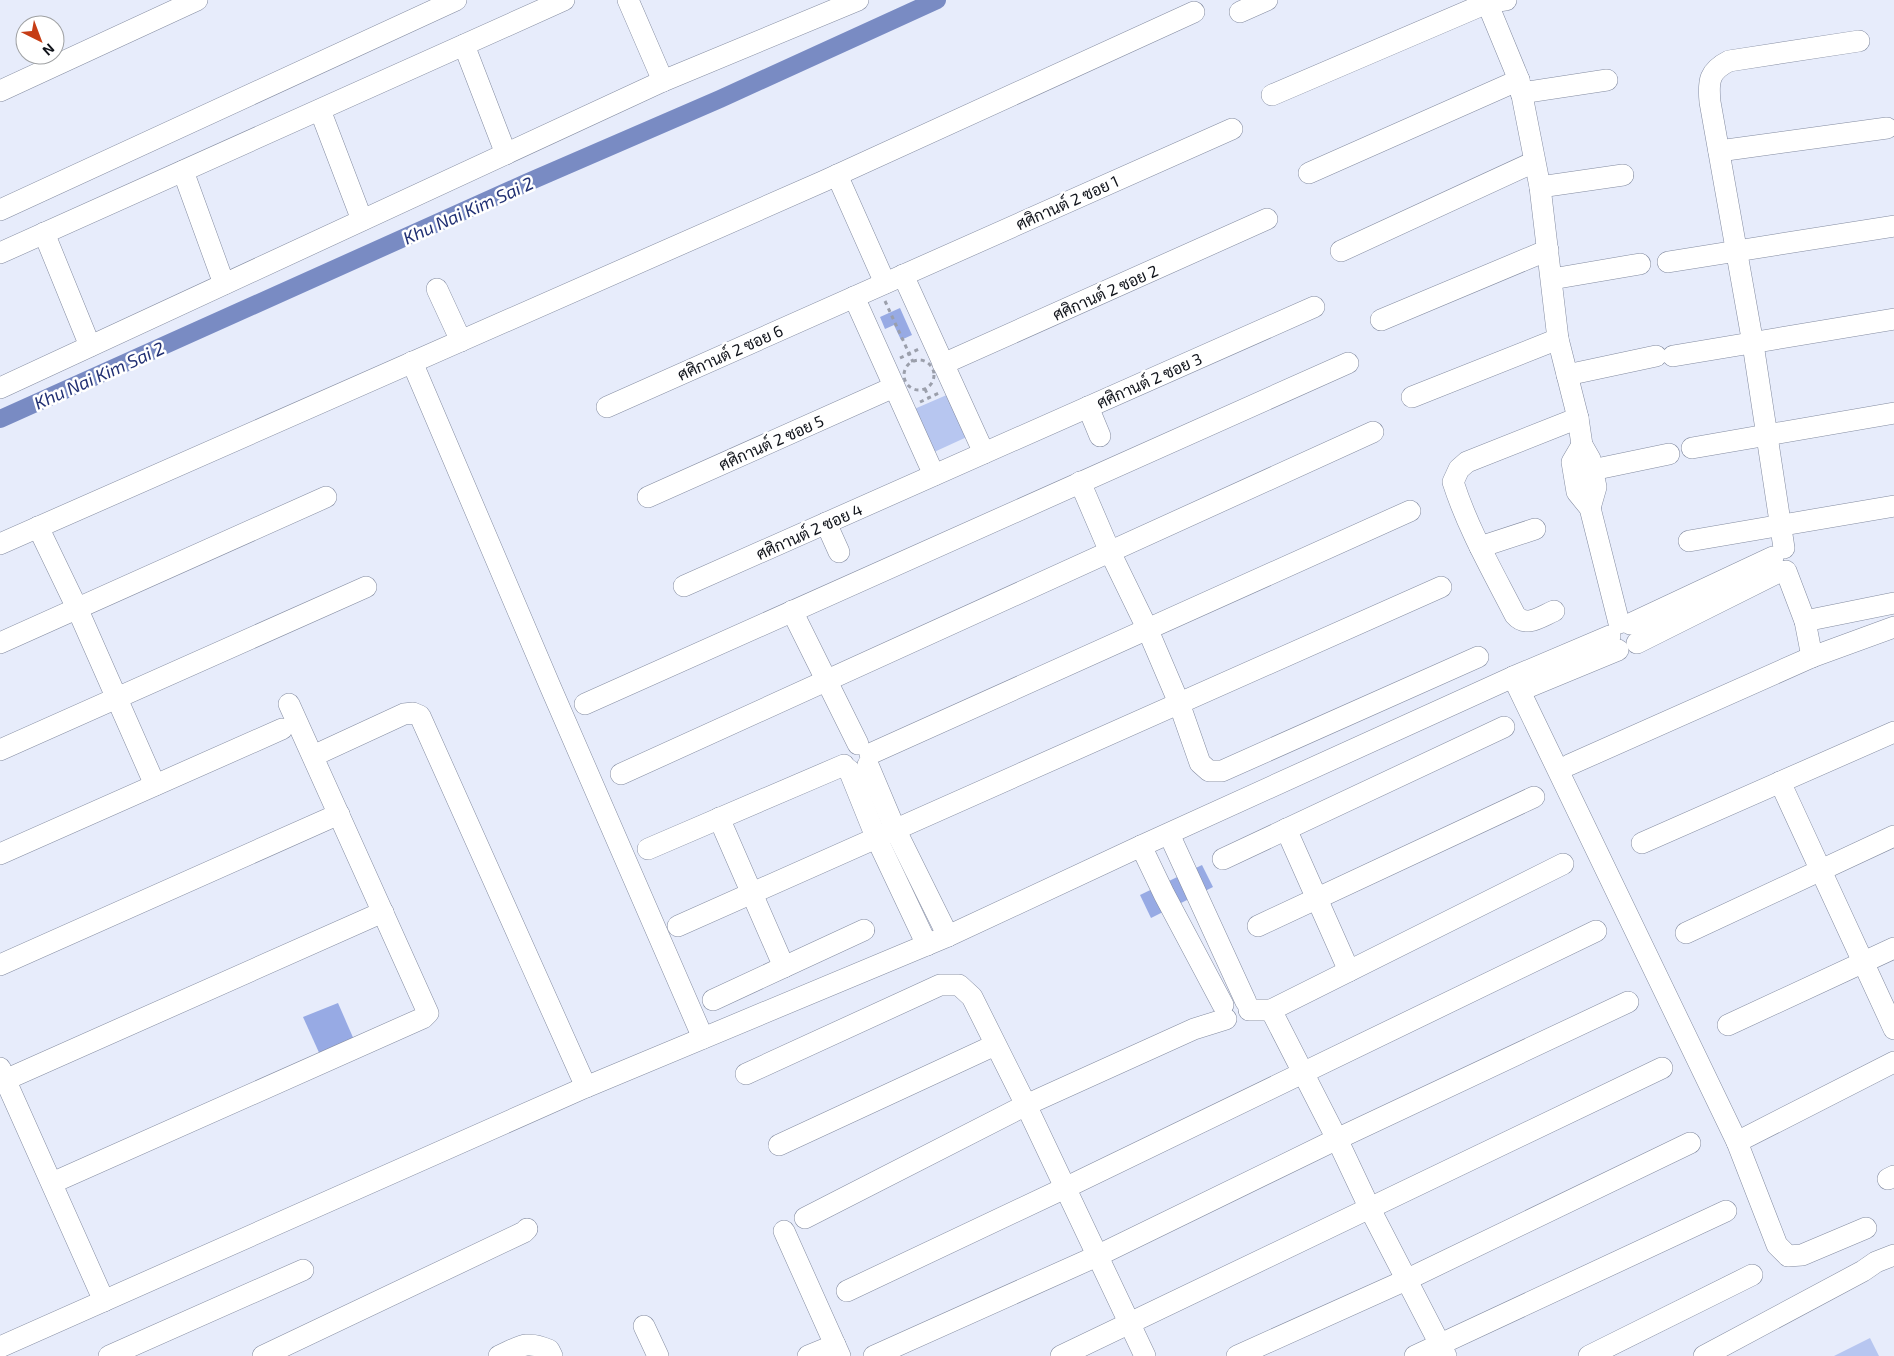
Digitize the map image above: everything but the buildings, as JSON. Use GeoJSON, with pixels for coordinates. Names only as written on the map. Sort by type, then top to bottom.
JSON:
{"type":"FeatureCollection","features":[{"type":"Feature","properties":{"kind":"street"},"geometry":{"type":"LineString","coordinates":[[0,91],[197,0]]}},
{"type":"Feature","properties":{"kind":"street"},"geometry":{"type":"LineString","coordinates":[[0,210],[456,0]]}},
{"type":"Feature","properties":{"kind":"street"},"geometry":{"type":"LineString","coordinates":[[0,253],[564,0]]}},
{"type":"Feature","properties":{"kind":"street"},"geometry":{"type":"LineString","coordinates":[[628,0],[663,81]]}},
{"type":"Feature","properties":{"kind":"street"},"geometry":{"type":"LineString","coordinates":[[0,388],[663,81],[815,8],[858,0]]}},
{"type":"Feature","properties":{"kind":"street"},"geometry":{"type":"LineString","coordinates":[[1240,12],[1267,0]]}},
{"type":"Feature","properties":{"kind":"street"},"geometry":{"type":"LineString","coordinates":[[1272,95],[1493,1],[1520,86],[1540,187],[1558,339],[1578,418],[1582,445],[1590,459],[1596,487],[1590,508]]}},
{"type":"Feature","properties":{"kind":"street"},"geometry":{"type":"LineString","coordinates":[[0,544],[830,178],[1194,12]]}},
{"type":"Feature","properties":{"kind":"street"},"geometry":{"type":"LineString","coordinates":[[1812,657],[1805,621],[1781,562],[1780,526],[1768,436],[1719,151],[1710,92],[1710,80],[1718,66],[1729,60],[1859,41]]}},
{"type":"Feature","properties":{"kind":"street"},"geometry":{"type":"LineString","coordinates":[[464,45],[506,154]]}},
{"type":"Feature","properties":{"kind":"street"},"geometry":{"type":"LineString","coordinates":[[1309,173],[1520,86],[1607,80]]}},
{"type":"Feature","properties":{"kind":"street"},"geometry":{"type":"LineString","coordinates":[[320,110],[362,220]]}},
{"type":"Feature","properties":{"kind":"street"},"geometry":{"type":"LineString","coordinates":[[1719,151],[1887,128]]}},
{"type":"Feature","properties":{"kind":"street","name":"ศศิกานต์ 2 ซอย 1"},"geometry":{"type":"LineString","coordinates":[[878,286],[1232,129]]}},
{"type":"Feature","properties":{"kind":"street"},"geometry":{"type":"LineString","coordinates":[[1341,251],[1534,162]]}},
{"type":"Feature","properties":{"kind":"street"},"geometry":{"type":"LineString","coordinates":[[183,171],[224,284]]}},
{"type":"Feature","properties":{"kind":"street"},"geometry":{"type":"LineString","coordinates":[[1540,187],[1623,175]]}},
{"type":"Feature","properties":{"kind":"street"},"geometry":{"type":"LineString","coordinates":[[830,178],[878,286],[884,364],[934,475]]}},
{"type":"Feature","properties":{"kind":"street","name":"ศศิกานต์ 2 ซอย 2"},"geometry":{"type":"LineString","coordinates":[[944,364],[1267,219]]}},
{"type":"Feature","properties":{"kind":"street"},"geometry":{"type":"LineString","coordinates":[[1668,262],[1894,226]]}},
{"type":"Feature","properties":{"kind":"street"},"geometry":{"type":"LineString","coordinates":[[44,233],[90,346]]}},
{"type":"Feature","properties":{"kind":"street"},"geometry":{"type":"LineString","coordinates":[[1381,320],[1548,250]]}},
{"type":"Feature","properties":{"kind":"street"},"geometry":{"type":"LineString","coordinates":[[1552,279],[1640,264]]}},
{"type":"Feature","properties":{"kind":"street"},"geometry":{"type":"LineString","coordinates":[[878,286],[934,343],[984,453]]}},
{"type":"Feature","properties":{"kind":"street","name":"ศศิกานต์ 2 ซอย 6"},"geometry":{"type":"LineString","coordinates":[[607,407],[878,286]]}},
{"type":"Feature","properties":{"kind":"street"},"geometry":{"type":"LineString","coordinates":[[437,289],[461,340]]}},
{"type":"Feature","properties":{"kind":"street","name":"ศศิกานต์ 2 ซอย 3"},"geometry":{"type":"LineString","coordinates":[[934,475],[1314,307]]}},
{"type":"Feature","properties":{"kind":"street"},"geometry":{"type":"LineString","coordinates":[[1568,375],[1664,356],[1753,344],[1894,319]]}},
{"type":"Feature","properties":{"kind":"street"},"geometry":{"type":"LineString","coordinates":[[1412,397],[1558,339]]}},
{"type":"Feature","properties":{"kind":"street"},"geometry":{"type":"LineString","coordinates":[[412,362],[703,1038]]}},
{"type":"Feature","properties":{"kind":"street"},"geometry":{"type":"LineString","coordinates":[[585,704],[1348,363]]}},
{"type":"Feature","properties":{"kind":"street","name":"ศศิกานต์ 2 ซอย 5"},"geometry":{"type":"LineString","coordinates":[[648,497],[894,387]]}},
{"type":"Feature","properties":{"kind":"street"},"geometry":{"type":"LineString","coordinates":[[1088,407],[1100,436]]}},
{"type":"Feature","properties":{"kind":"street"},"geometry":{"type":"LineString","coordinates":[[1692,448],[1894,413]]}},
{"type":"Feature","properties":{"kind":"street"},"geometry":{"type":"LineString","coordinates":[[1554,611],[1526,622],[1520,620],[1515,615],[1460,505],[1453,482],[1459,469],[1467,462],[1578,418]]}},
{"type":"Feature","properties":{"kind":"street"},"geometry":{"type":"LineString","coordinates":[[621,774],[1373,432]]}},
{"type":"Feature","properties":{"kind":"street"},"geometry":{"type":"LineString","coordinates":[[1582,445],[1572,462],[1577,492],[1590,508],[1623,635]]}},
{"type":"Feature","properties":{"kind":"street"},"geometry":{"type":"LineString","coordinates":[[1592,470],[1668,454]]}},
{"type":"Feature","properties":{"kind":"street","name":"ศศิกานต์ 2 ซอย 4"},"geometry":{"type":"LineString","coordinates":[[684,586],[934,475]]}},
{"type":"Feature","properties":{"kind":"street"},"geometry":{"type":"LineString","coordinates":[[1080,482],[1110,552],[1147,628],[1179,703],[1200,763],[1209,771],[1222,771],[1478,657]]}},
{"type":"Feature","properties":{"kind":"street"},"geometry":{"type":"LineString","coordinates":[[0,642],[326,497]]}},
{"type":"Feature","properties":{"kind":"street"},"geometry":{"type":"LineString","coordinates":[[1689,541],[1894,506]]}},
{"type":"Feature","properties":{"kind":"street"},"geometry":{"type":"LineString","coordinates":[[648,849],[857,760],[1410,510]]}},
{"type":"Feature","properties":{"kind":"street"},"geometry":{"type":"LineString","coordinates":[[826,523],[839,552]]}},
{"type":"Feature","properties":{"kind":"street"},"geometry":{"type":"LineString","coordinates":[[38,527],[77,608],[155,785]]}},
{"type":"Feature","properties":{"kind":"street"},"geometry":{"type":"LineString","coordinates":[[1480,547],[1536,528]]}},
{"type":"Feature","properties":{"kind":"street"},"geometry":{"type":"LineString","coordinates":[[0,1347],[586,1087],[948,936],[1141,846],[1516,684],[1781,562]]}},
{"type":"Feature","properties":{"kind":"street"},"geometry":{"type":"LineString","coordinates":[[0,750],[366,587]]}},
{"type":"Feature","properties":{"kind":"street"},"geometry":{"type":"LineString","coordinates":[[678,926],[1441,587]]}},
{"type":"Feature","properties":{"kind":"street"},"geometry":{"type":"LineString","coordinates":[[1805,621],[1894,603]]}},
{"type":"Feature","properties":{"kind":"street"},"geometry":{"type":"LineString","coordinates":[[792,611],[827,681],[857,760],[876,837],[927,945]]}},
{"type":"Feature","properties":{"kind":"street"},"geometry":{"type":"LineString","coordinates":[[1569,765],[1812,657],[1894,627]]}},
{"type":"Feature","properties":{"kind":"street"},"geometry":{"type":"LineString","coordinates":[[1516,684],[1737,1142],[1778,1245],[1788,1256],[1802,1255],[1866,1228]]}},
{"type":"Feature","properties":{"kind":"street"},"geometry":{"type":"LineString","coordinates":[[52,1183],[423,1018],[428,1013],[289,704]]}},
{"type":"Feature","properties":{"kind":"street"},"geometry":{"type":"LineString","coordinates":[[312,756],[404,714],[413,713],[420,716],[586,1087]]}},
{"type":"Feature","properties":{"kind":"street"},"geometry":{"type":"LineString","coordinates":[[1223,859],[1504,727]]}},
{"type":"Feature","properties":{"kind":"street"},"geometry":{"type":"LineString","coordinates":[[0,854],[282,729]]}},
{"type":"Feature","properties":{"kind":"street"},"geometry":{"type":"LineString","coordinates":[[1642,843],[1894,732]]}},
{"type":"Feature","properties":{"kind":"street"},"geometry":{"type":"LineString","coordinates":[[857,760],[895,829],[948,936]]}},
{"type":"Feature","properties":{"kind":"street"},"geometry":{"type":"LineString","coordinates":[[1780,782],[1894,1029]]}},
{"type":"Feature","properties":{"kind":"street"},"geometry":{"type":"LineString","coordinates":[[1258,926],[1534,797]]}},
{"type":"Feature","properties":{"kind":"street"},"geometry":{"type":"LineString","coordinates":[[0,965],[339,814]]}},
{"type":"Feature","properties":{"kind":"street"},"geometry":{"type":"LineString","coordinates":[[719,818],[784,967]]}},
{"type":"Feature","properties":{"kind":"street"},"geometry":{"type":"LineString","coordinates":[[1286,829],[1349,970]]}},
{"type":"Feature","properties":{"kind":"street"},"geometry":{"type":"LineString","coordinates":[[1141,846],[1230,1022],[1240,1023],[1248,1016],[1247,1006],[1169,834]]}},
{"type":"Feature","properties":{"kind":"street"},"geometry":{"type":"LineString","coordinates":[[1686,933],[1894,836]]}},
{"type":"Feature","properties":{"kind":"street"},"geometry":{"type":"LineString","coordinates":[[1247,1006],[1271,1010],[1563,864]]}},
{"type":"Feature","properties":{"kind":"street"},"geometry":{"type":"LineString","coordinates":[[104,1301],[3,1074],[383,912]]}},
{"type":"Feature","properties":{"kind":"street"},"geometry":{"type":"LineString","coordinates":[[712,1000],[864,930]]}},
{"type":"Feature","properties":{"kind":"street"},"geometry":{"type":"LineString","coordinates":[[847,1291],[1065,1188],[1596,931]]}},
{"type":"Feature","properties":{"kind":"street"},"geometry":{"type":"LineString","coordinates":[[1728,1025],[1894,948]]}},
{"type":"Feature","properties":{"kind":"street"},"geometry":{"type":"LineString","coordinates":[[746,1074],[940,985],[959,985],[972,997],[1026,1105],[1145,1356]]}},
{"type":"Feature","properties":{"kind":"street"},"geometry":{"type":"LineString","coordinates":[[874,1356],[1097,1256],[1337,1138],[1628,1002]]}},
{"type":"Feature","properties":{"kind":"street"},"geometry":{"type":"LineString","coordinates":[[1271,1010],[1337,1138],[1406,1280],[1444,1350]]}},
{"type":"Feature","properties":{"kind":"street"},"geometry":{"type":"LineString","coordinates":[[805,1218],[1026,1105],[1194,1029],[1225,1012]]}},
{"type":"Feature","properties":{"kind":"street"},"geometry":{"type":"LineString","coordinates":[[779,1144],[996,1045]]}},
{"type":"Feature","properties":{"kind":"street"},"geometry":{"type":"LineString","coordinates":[[1737,1142],[1894,1062]]}},
{"type":"Feature","properties":{"kind":"street"},"geometry":{"type":"LineString","coordinates":[[1061,1356],[1662,1068]]}},
{"type":"Feature","properties":{"kind":"street"},"geometry":{"type":"LineString","coordinates":[[1237,1356],[1406,1280],[1690,1143]]}},
{"type":"Feature","properties":{"kind":"street"},"geometry":{"type":"LineString","coordinates":[[1415,1356],[1444,1350],[1726,1211]]}},
{"type":"Feature","properties":{"kind":"street"},"geometry":{"type":"LineString","coordinates":[[263,1356],[527,1229]]}},
{"type":"Feature","properties":{"kind":"street"},"geometry":{"type":"LineString","coordinates":[[784,1231],[837,1350],[808,1356]]}},
{"type":"Feature","properties":{"kind":"street"},"geometry":{"type":"LineString","coordinates":[[1704,1356],[1864,1272],[1876,1262],[1894,1255]]}},
{"type":"Feature","properties":{"kind":"street"},"geometry":{"type":"LineString","coordinates":[[110,1356],[303,1270]]}},
{"type":"Feature","properties":{"kind":"street"},"geometry":{"type":"LineString","coordinates":[[1864,1272],[1883,1270],[1894,1272]]}},
{"type":"Feature","properties":{"kind":"street"},"geometry":{"type":"LineString","coordinates":[[1589,1356],[1752,1275]]}},
{"type":"Feature","properties":{"kind":"street"},"geometry":{"type":"LineString","coordinates":[[644,1326],[658,1356]]}},
{"type":"Feature","properties":{"kind":"street"},"geometry":{"type":"LineString","coordinates":[[499,1356],[525,1344],[537,1345],[549,1350],[552,1356]]}},
{"type":"Feature","properties":{"kind":"path"},"geometry":{"type":"LineString","coordinates":[[878,286],[913,362]]}},
{"type":"Feature","properties":{"kind":"path"},"geometry":{"type":"LineString","coordinates":[[884,364],[934,343]]}},
{"type":"Feature","properties":{"kind":"path"},"geometry":{"type":"LineString","coordinates":[[913,362],[925,362],[932,369],[933,378],[925,389],[916,390],[905,381],[905,371],[913,362]]}},
{"type":"Feature","properties":{"kind":"path"},"geometry":{"type":"LineString","coordinates":[[904,409],[953,387]]}},
{"type":"Feature","properties":{"kind":"path"},"geometry":{"type":"LineString","coordinates":[[925,389],[929,398]]}},
{"type":"Feature","properties":{"kind":"shaded area"},"geometry":{"type":"Polygon","coordinates":[[[949,394],[969,436],[932,453],[912,410],[949,394]]]}},
{"type":"Feature","properties":{"kind":"shaded area"},"geometry":{"type":"Polygon","coordinates":[[[1870,1338],[1879,1356],[1834,1356],[1870,1338]]]}},
{"type":"Feature","properties":{"kind":"waterway","name":"Khu Nai Kim Sai 2"},"geometry":{"type":"LineString","coordinates":[[0,419],[526,183],[720,99],[937,0]]}}]}
